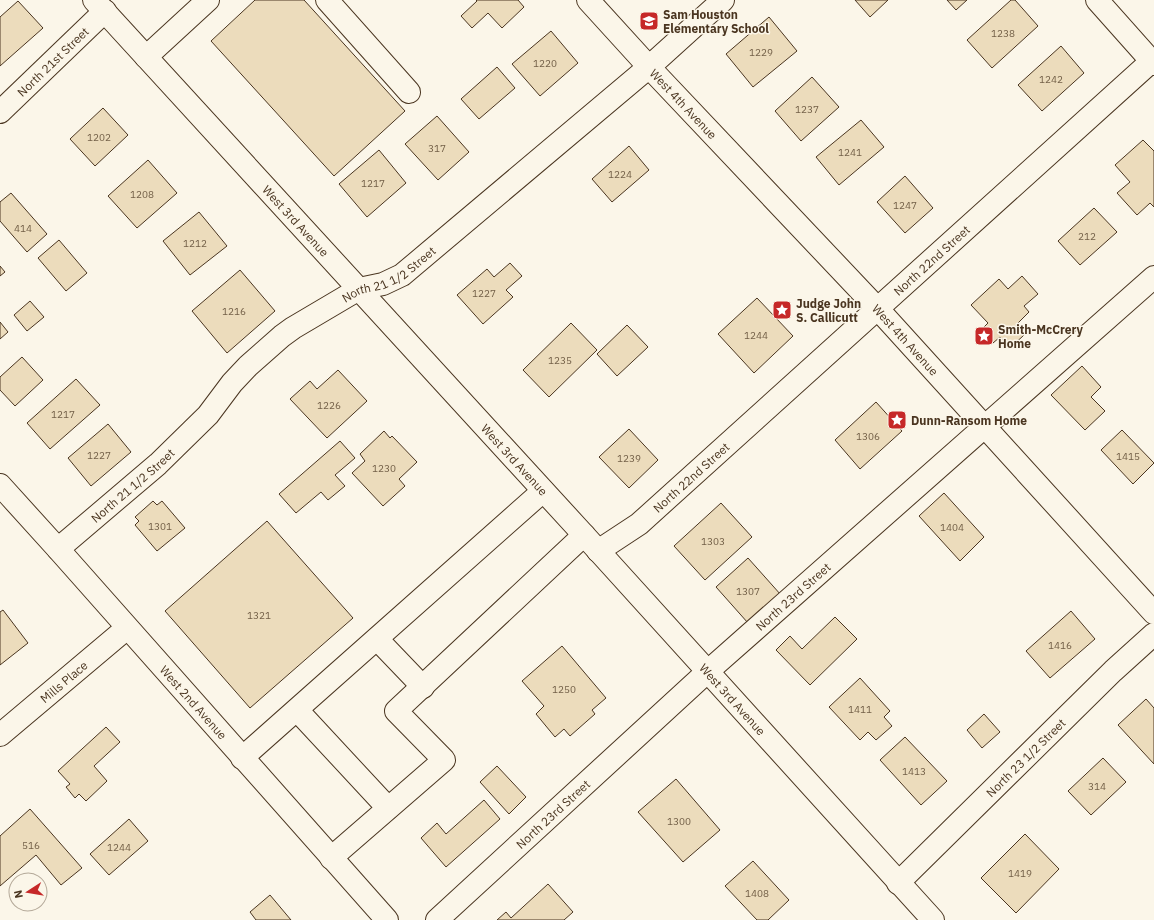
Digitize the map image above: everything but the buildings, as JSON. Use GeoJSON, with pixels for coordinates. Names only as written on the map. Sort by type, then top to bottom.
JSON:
{"type":"FeatureCollection","features":[{"type":"Feature","properties":{"kind":"street"},"geometry":{"type":"LineString","coordinates":[[146,57],[208,0]]}},
{"type":"Feature","properties":{"kind":"street"},"geometry":{"type":"LineString","coordinates":[[326,0],[409,92]]}},
{"type":"Feature","properties":{"kind":"street","name":"West 4th Avenue"},"geometry":{"type":"LineString","coordinates":[[588,0],[877,308],[1154,613]]}},
{"type":"Feature","properties":{"kind":"street","name":"North 21 1/2 Street"},"geometry":{"type":"LineString","coordinates":[[58,549],[158,464],[208,415],[232,383],[248,366],[282,336],[359,289],[383,284],[402,275],[649,66],[723,0]]}},
{"type":"Feature","properties":{"kind":"street"},"geometry":{"type":"LineString","coordinates":[[1097,0],[1153,62]]}},
{"type":"Feature","properties":{"kind":"street","name":"West 3rd Avenue"},"geometry":{"type":"LineString","coordinates":[[99,6],[591,543],[933,920]]}},
{"type":"Feature","properties":{"kind":"street","name":"North 21st Street"},"geometry":{"type":"LineString","coordinates":[[0,112],[99,6]]}},
{"type":"Feature","properties":{"kind":"street","name":"North 22nd Street"},"geometry":{"type":"LineString","coordinates":[[388,808],[444,760],[396,711],[591,543],[639,524],[877,308],[1153,62]]}},
{"type":"Feature","properties":{"kind":"street","name":"North 23rd Street"},"geometry":{"type":"LineString","coordinates":[[437,920],[707,672],[1154,277]]}},
{"type":"Feature","properties":{"kind":"street","name":"West 2nd Avenue"},"geometry":{"type":"LineString","coordinates":[[0,485],[387,920]]}},
{"type":"Feature","properties":{"kind":"street"},"geometry":{"type":"LineString","coordinates":[[242,758],[543,491]]}},
{"type":"Feature","properties":{"kind":"street","name":"Mills Place"},"geometry":{"type":"LineString","coordinates":[[0,734],[127,628]]}},
{"type":"Feature","properties":{"kind":"street","name":"North 23 1/2 Street"},"geometry":{"type":"LineString","coordinates":[[898,883],[1113,671],[1154,634]]}},
{"type":"Feature","properties":{"kind":"street"},"geometry":{"type":"LineString","coordinates":[[377,639],[423,687]]}},
{"type":"Feature","properties":{"kind":"street"},"geometry":{"type":"LineString","coordinates":[[297,710],[388,808],[331,858]]}},
{"type":"Feature","properties":{"kind":"place","name":"Sam Houston Elementary School"},"geometry":{"type":"Point","coordinates":[649,21]}},
{"type":"Feature","properties":{"kind":"place","name":"Judge John S. Callicutt"},"geometry":{"type":"Point","coordinates":[782,310]}},
{"type":"Feature","properties":{"kind":"place","name":"Smith-McCrery Home"},"geometry":{"type":"Point","coordinates":[984,336]}},
{"type":"Feature","properties":{"kind":"place","name":"Dunn-Ransom Home"},"geometry":{"type":"Point","coordinates":[897,420]}}]}
